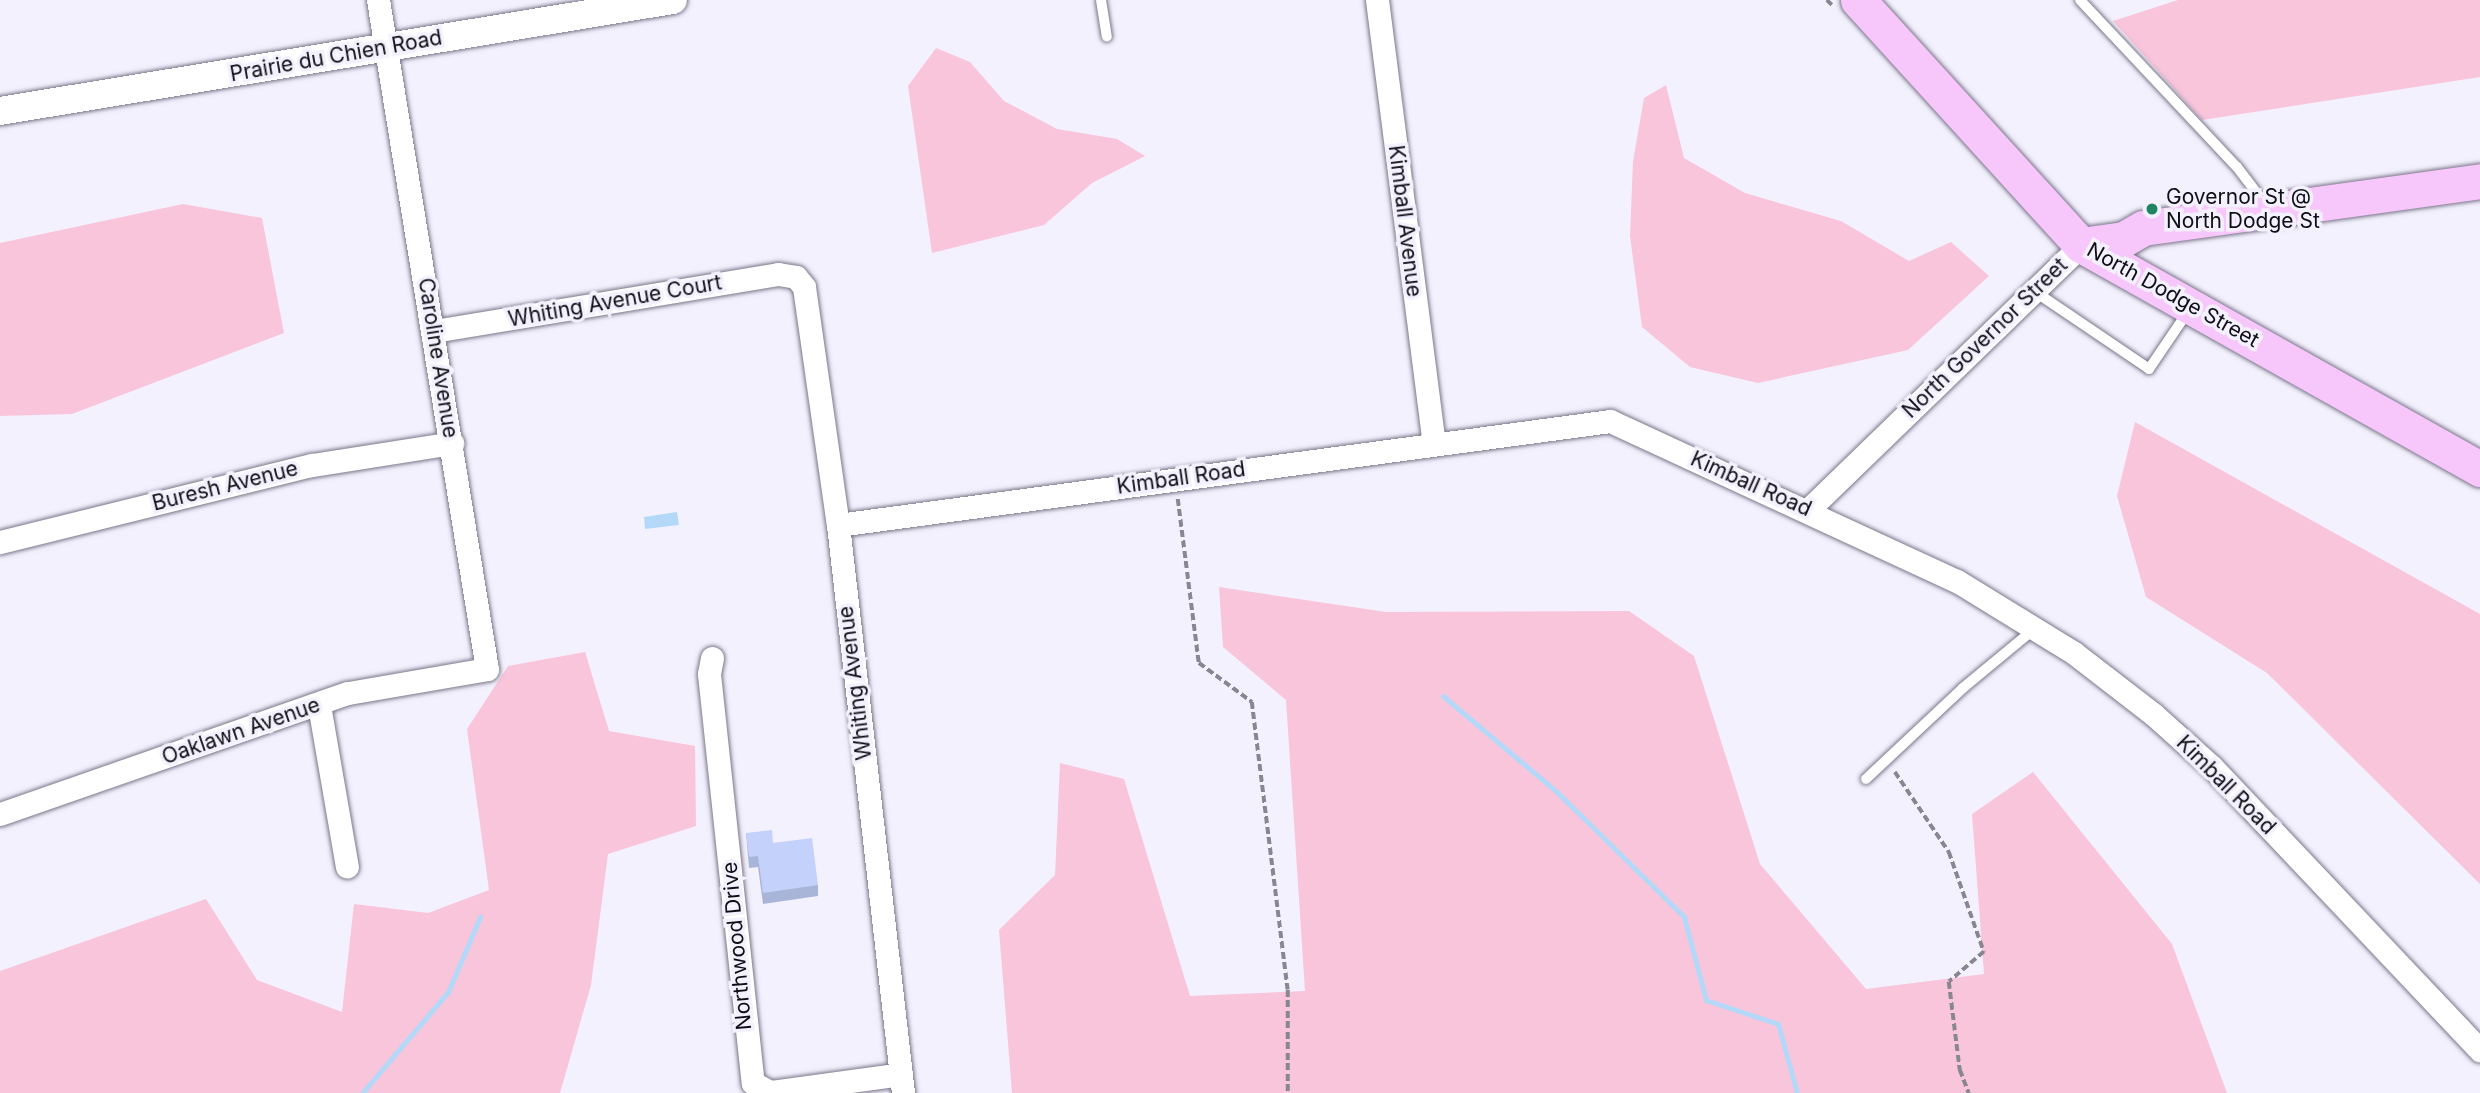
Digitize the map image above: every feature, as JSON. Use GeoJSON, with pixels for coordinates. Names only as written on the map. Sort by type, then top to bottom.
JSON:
{"type":"FeatureCollection","features":[{"type":"Feature","properties":{"kind":"main road","name":"North Dodge Street"},"geometry":{"type":"LineString","coordinates":[[1857,0],[2081,245],[2480,470]]}},
{"type":"Feature","properties":{"kind":"main road","name":"North Governor Street"},"geometry":{"type":"LineString","coordinates":[[2081,245],[2124,239],[2143,228],[2480,181]]}},
{"type":"Feature","properties":{"kind":"main road"},"geometry":{"type":"LineString","coordinates":[[2053,212],[2143,228],[2137,256],[2150,283]]}},
{"type":"Feature","properties":{"kind":"street","name":"Caroline Avenue"},"geometry":{"type":"LineString","coordinates":[[378,0],[453,443],[487,669]]}},
{"type":"Feature","properties":{"kind":"street","name":"Prairie du Chien Road"},"geometry":{"type":"LineString","coordinates":[[0,111],[386,48],[642,2],[673,0]]}},
{"type":"Feature","properties":{"kind":"street","name":"Kimball Avenue"},"geometry":{"type":"LineString","coordinates":[[1377,0],[1434,442]]}},
{"type":"Feature","properties":{"kind":"street","name":"North Governor Street"},"geometry":{"type":"LineString","coordinates":[[1808,510],[2081,245]]}},
{"type":"Feature","properties":{"kind":"street","name":"Whiting Avenue Court"},"geometry":{"type":"LineString","coordinates":[[434,331],[778,274],[796,277]]}},
{"type":"Feature","properties":{"kind":"street","name":"Whiting Avenue"},"geometry":{"type":"LineString","coordinates":[[796,277],[804,287],[838,525],[902,1084]]}},
{"type":"Feature","properties":{"kind":"street","name":"Kimball Road"},"geometry":{"type":"LineString","coordinates":[[838,525],[1434,442],[1610,421],[1957,581],[2036,627],[2153,714],[2212,767],[2480,1050]]}},
{"type":"Feature","properties":{"kind":"street","name":"Buresh Avenue"},"geometry":{"type":"LineString","coordinates":[[0,542],[312,465],[453,443]]}},
{"type":"Feature","properties":{"kind":"street","name":"Northwood Drive"},"geometry":{"type":"LineString","coordinates":[[712,658],[709,674],[753,1083],[770,1092],[902,1084]]}},
{"type":"Feature","properties":{"kind":"street","name":"Oaklawn Avenue"},"geometry":{"type":"LineString","coordinates":[[0,814],[380,685],[487,669]]}},
{"type":"Feature","properties":{"kind":"street"},"geometry":{"type":"LineString","coordinates":[[319,705],[347,867]]}},
{"type":"Feature","properties":{"kind":"lane"},"geometry":{"type":"LineString","coordinates":[[1101,0],[1107,37]]}},
{"type":"Feature","properties":{"kind":"lane"},"geometry":{"type":"LineString","coordinates":[[2080,0],[2237,167],[2269,210]]}},
{"type":"Feature","properties":{"kind":"lane"},"geometry":{"type":"LineString","coordinates":[[2034,291],[2149,369],[2192,306]]}},
{"type":"Feature","properties":{"kind":"lane"},"geometry":{"type":"LineString","coordinates":[[1866,779],[2036,627]]}},
{"type":"Feature","properties":{"kind":"path"},"geometry":{"type":"LineString","coordinates":[[1175,479],[1199,663],[1252,702],[1288,990],[1288,1093]]}},
{"type":"Feature","properties":{"kind":"path"},"geometry":{"type":"LineString","coordinates":[[1886,759],[1949,852],[1984,951],[1950,982],[1960,1070],[1969,1093]]}},
{"type":"Feature","properties":{"kind":"shaded area"},"geometry":{"type":"Polygon","coordinates":[[[2178,0],[2480,0],[2480,77],[2202,120],[2113,21],[2178,0]]]}},
{"type":"Feature","properties":{"kind":"shaded area"},"geometry":{"type":"Polygon","coordinates":[[[936,48],[970,62],[1004,101],[1057,129],[1117,139],[1145,156],[1092,183],[1044,225],[932,253],[908,86],[936,48]]]}},
{"type":"Feature","properties":{"kind":"shaded area"},"geometry":{"type":"Polygon","coordinates":[[[1666,85],[1684,158],[1745,193],[1841,221],[1909,261],[1951,242],[1989,276],[1908,350],[1758,383],[1690,367],[1642,327],[1630,236],[1633,161],[1644,98],[1666,85]]]}},
{"type":"Feature","properties":{"kind":"shaded area"},"geometry":{"type":"Polygon","coordinates":[[[183,204],[262,218],[284,333],[72,414],[0,416],[0,243],[183,204]]]}},
{"type":"Feature","properties":{"kind":"shaded area"},"geometry":{"type":"Polygon","coordinates":[[[2135,422],[2480,614],[2480,884],[2267,673],[2146,597],[2117,496],[2135,422]]]}},
{"type":"Feature","properties":{"kind":"shaded area"},"geometry":{"type":"Polygon","coordinates":[[[1219,587],[1386,612],[1629,611],[1694,656],[1760,864],[1866,989],[1984,974],[1972,814],[2033,772],[2172,944],[2227,1093],[1012,1093],[999,930],[1055,875],[1060,763],[1124,779],[1190,996],[1305,991],[1286,700],[1223,647],[1219,587]]]}},
{"type":"Feature","properties":{"kind":"shaded area"},"geometry":{"type":"Polygon","coordinates":[[[585,652],[609,731],[695,746],[696,826],[608,854],[591,985],[560,1093],[0,1093],[0,971],[206,899],[257,980],[342,1012],[354,904],[428,913],[489,890],[467,729],[508,666],[585,652]]]}},
{"type":"Feature","properties":{"kind":"water"},"geometry":{"type":"Polygon","coordinates":[[[677,512],[679,525],[645,529],[644,517],[677,512]]]}},
{"type":"Feature","properties":{"kind":"building"},"geometry":{"type":"Polygon","coordinates":[[[772,830],[773,843],[812,838],[818,885],[763,893],[758,856],[749,857],[746,833],[772,830]]]}},
{"type":"Feature","properties":{"kind":"waterway"},"geometry":{"type":"LineString","coordinates":[[1443,696],[1558,793],[1684,917],[1706,1000],[1778,1024],[1797,1093]]}},
{"type":"Feature","properties":{"kind":"waterway"},"geometry":{"type":"LineString","coordinates":[[362,1093],[448,992],[480,917]]}},
{"type":"Feature","properties":{"kind":"place","name":"Governor St @ North Dodge St"},"geometry":{"type":"Point","coordinates":[2152,209]}}]}
